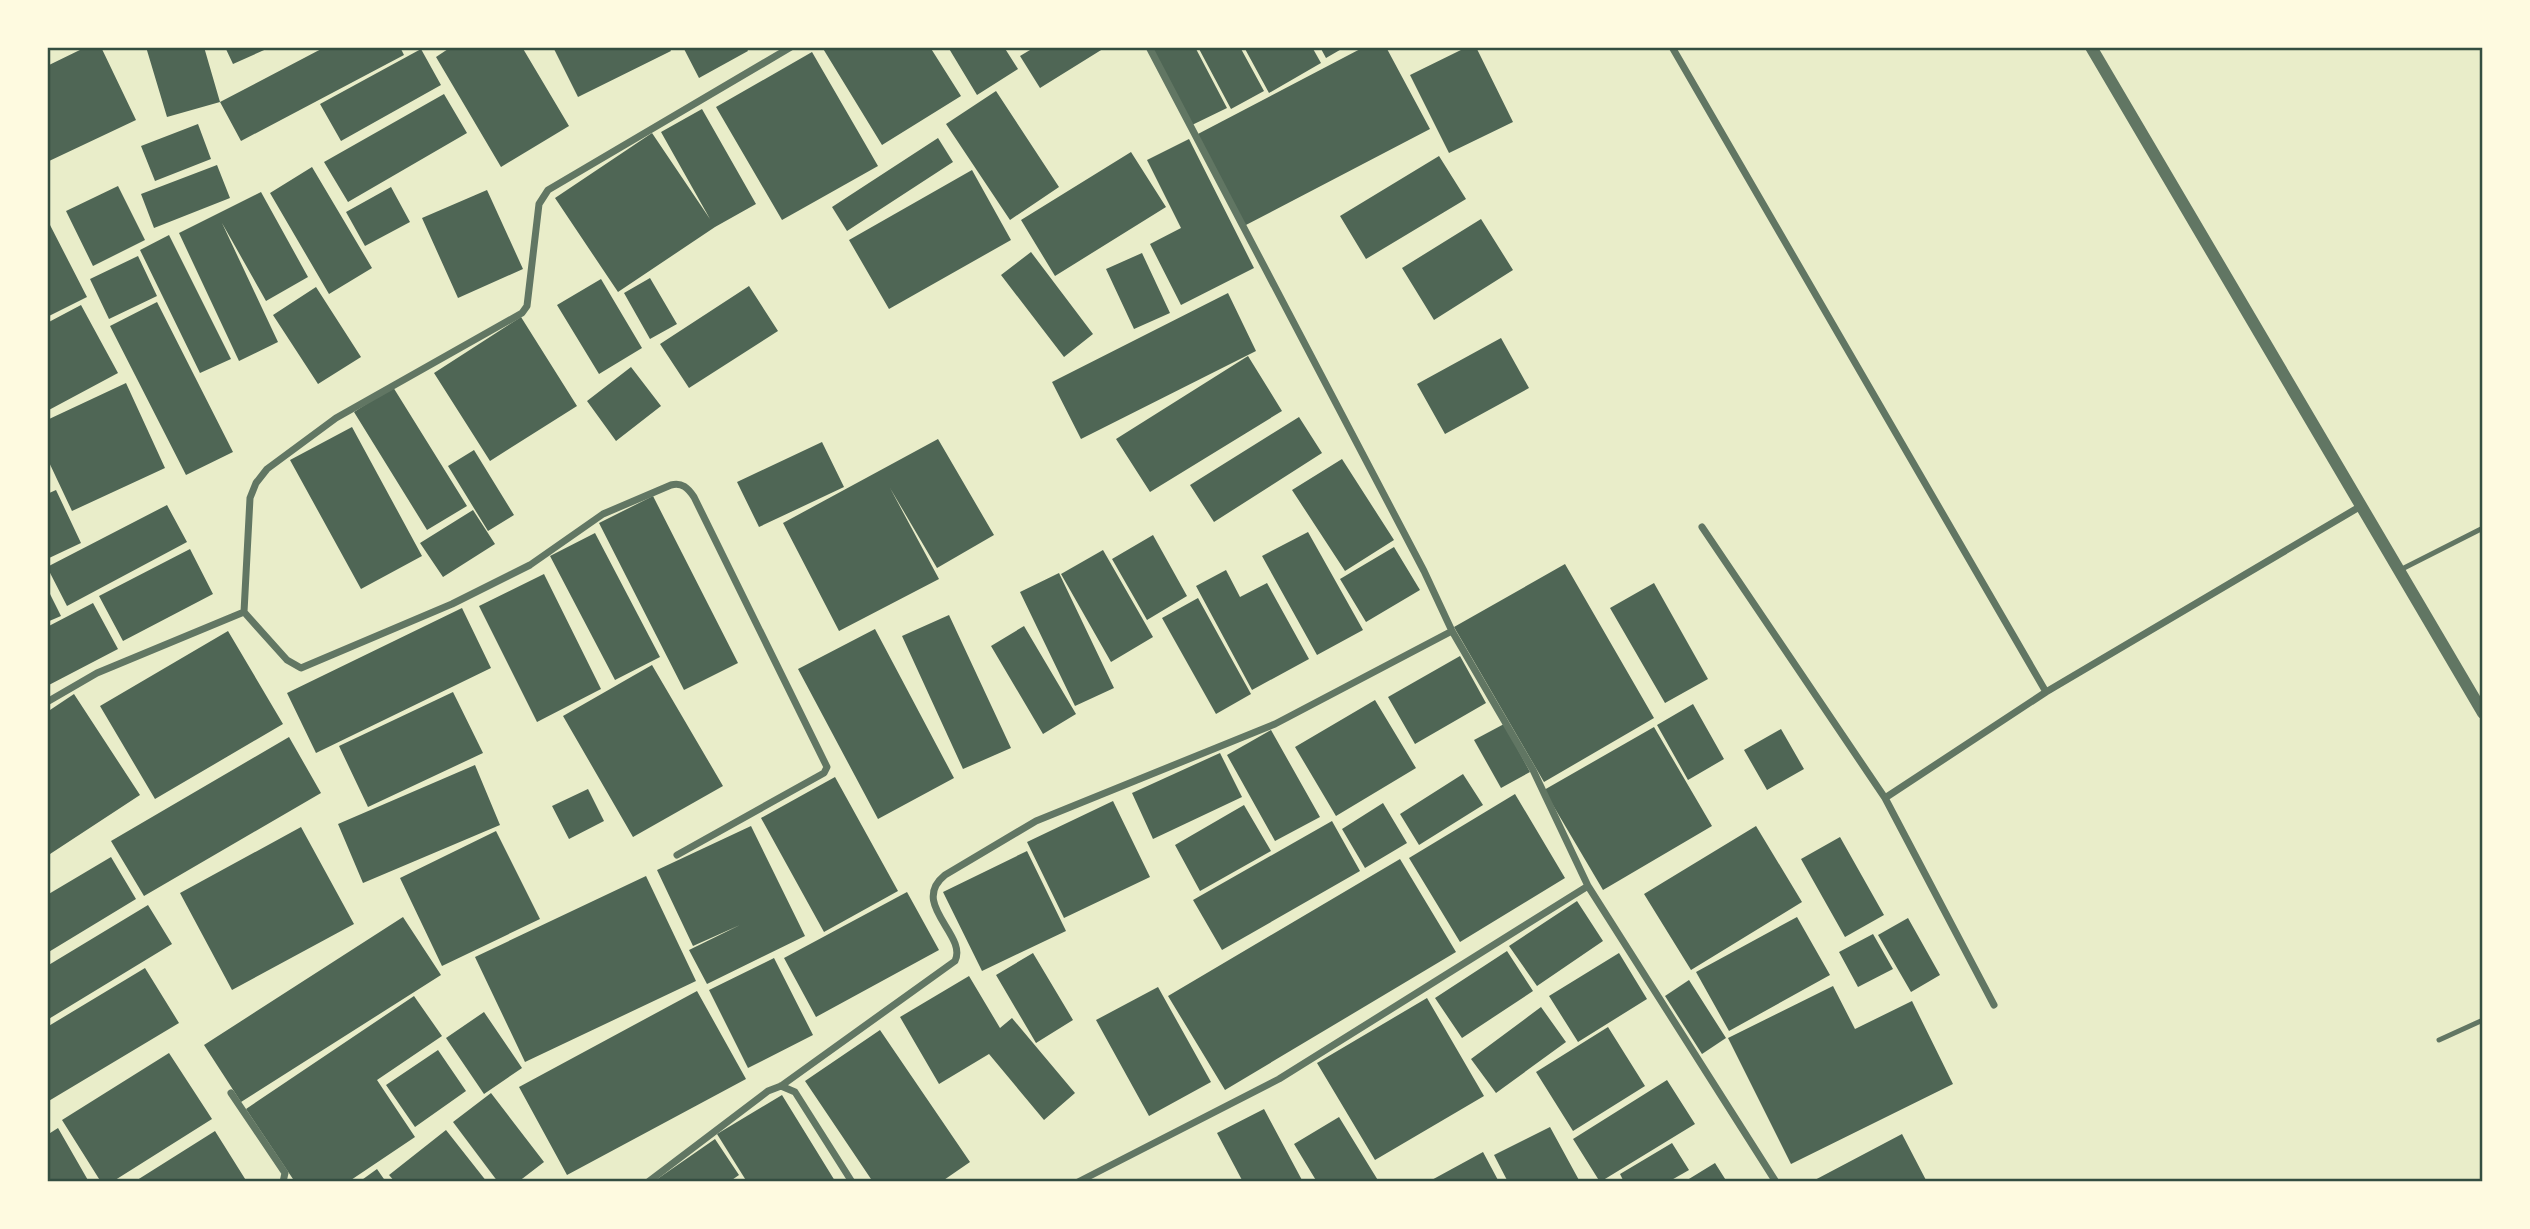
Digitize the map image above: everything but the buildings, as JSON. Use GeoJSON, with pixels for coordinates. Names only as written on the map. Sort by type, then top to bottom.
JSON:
{"type":"FeatureCollection","features":[{"type":"Feature","properties":{"kind":"street"},"geometry":{"type":"LineString","coordinates":[[677,855],[824,773],[827,767],[689,489],[683,485],[671,485],[603,514],[530,565],[452,604],[301,668],[287,660],[244,612],[250,498],[256,483],[267,469],[336,418],[522,313],[527,306],[539,204],[548,190],[791,47]]}},
{"type":"Feature","properties":{"kind":"street"},"geometry":{"type":"LineString","coordinates":[[1149,47],[1418,559],[1452,631],[1534,770],[1588,886],[1776,1182]]}},
{"type":"Feature","properties":{"kind":"street"},"geometry":{"type":"LineString","coordinates":[[1672,47],[2046,692]]}},
{"type":"Feature","properties":{"kind":"street"},"geometry":{"type":"LineString","coordinates":[[2091,47],[2483,713]]}},
{"type":"Feature","properties":{"kind":"street"},"geometry":{"type":"LineString","coordinates":[[1885,798],[2046,692],[2361,506]]}},
{"type":"Feature","properties":{"kind":"street"},"geometry":{"type":"LineString","coordinates":[[1702,527],[1885,798],[1994,1005]]}},
{"type":"Feature","properties":{"kind":"street"},"geometry":{"type":"LineString","coordinates":[[47,702],[97,673],[244,612]]}},
{"type":"Feature","properties":{"kind":"street"},"geometry":{"type":"LineString","coordinates":[[648,1182],[768,1091],[781,1086],[955,961],[957,951],[934,905],[933,895],[938,881],[945,876],[1036,821],[1275,724],[1452,631]]}},
{"type":"Feature","properties":{"kind":"street"},"geometry":{"type":"LineString","coordinates":[[1078,1182],[1279,1079],[1588,886]]}},
{"type":"Feature","properties":{"kind":"street"},"geometry":{"type":"LineString","coordinates":[[781,1086],[795,1092],[852,1182]]}},
{"type":"Feature","properties":{"kind":"street"},"geometry":{"type":"LineString","coordinates":[[231,1093],[285,1173],[283,1182]]}},
{"type":"Feature","properties":{"kind":"lane"},"geometry":{"type":"LineString","coordinates":[[2400,570],[2483,528]]}},
{"type":"Feature","properties":{"kind":"lane"},"geometry":{"type":"LineString","coordinates":[[2439,1040],[2483,1020]]}}]}
